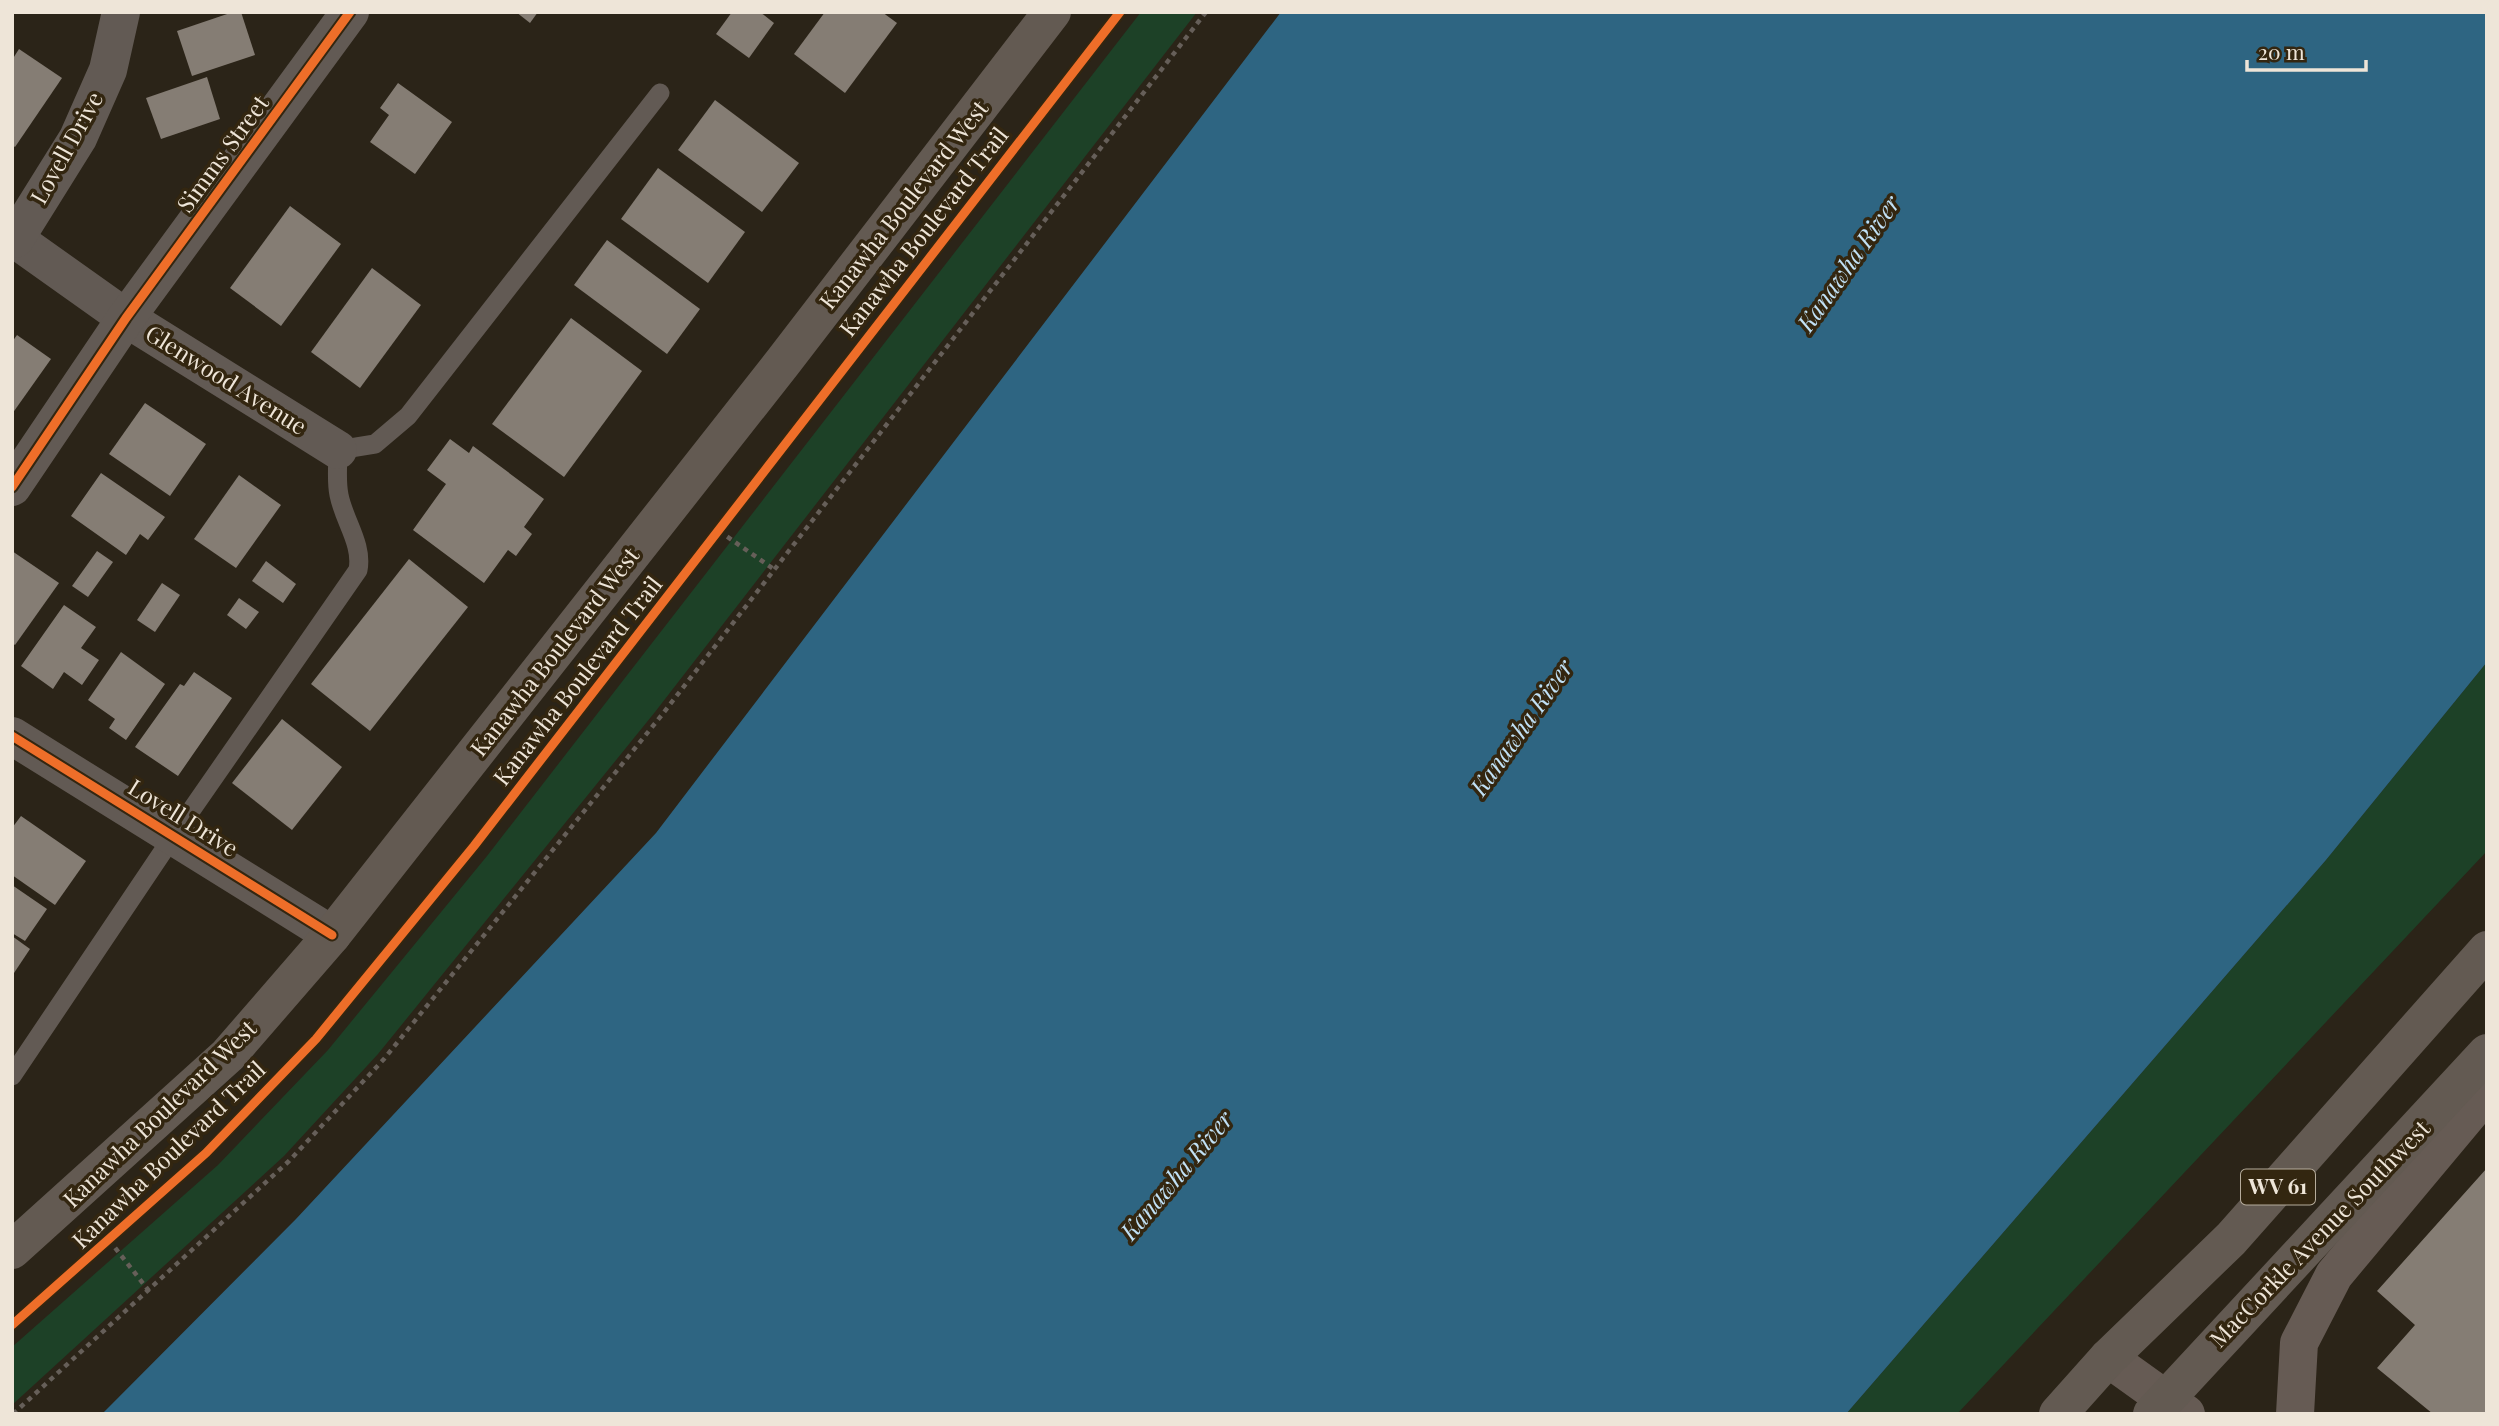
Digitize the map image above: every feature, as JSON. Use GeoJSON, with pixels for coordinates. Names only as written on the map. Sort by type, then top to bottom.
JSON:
{"type":"FeatureCollection","features":[{"type":"Feature","properties":{"kind":"main road","name":"Kanawha Boulevard West"},"geometry":{"type":"LineString","coordinates":[[12,1250],[228,1055],[332,935],[783,362],[1052,12]]}},
{"type":"Feature","properties":{"kind":"main road","name":"WV 61"},"geometry":{"type":"LineString","coordinates":[[2058,1414],[2108,1358],[2231,1239],[2487,950]]}},
{"type":"Feature","properties":{"kind":"main road","name":"MacCorkle Avenue Southwest"},"geometry":{"type":"LineString","coordinates":[[2168,1409],[2487,1053]]}},
{"type":"Feature","properties":{"kind":"main road"},"geometry":{"type":"LineString","coordinates":[[2295,1414],[2299,1343],[2334,1275],[2487,1092]]}},
{"type":"Feature","properties":{"kind":"main road"},"geometry":{"type":"LineString","coordinates":[[2108,1358],[2168,1409]]}},
{"type":"Feature","properties":{"kind":"street","name":"Lovell Drive"},"geometry":{"type":"LineString","coordinates":[[14,238],[78,138],[108,71],[121,12]]}},
{"type":"Feature","properties":{"kind":"street","name":"Simms Street"},"geometry":{"type":"LineString","coordinates":[[126,318],[350,12]]}},
{"type":"Feature","properties":{"kind":"street","name":"Glenwood Avenue"},"geometry":{"type":"LineString","coordinates":[[14,238],[126,318],[338,450]]}},
{"type":"Feature","properties":{"kind":"street"},"geometry":{"type":"LineString","coordinates":[[12,487],[126,318]]}},
{"type":"Feature","properties":{"kind":"street","name":"Lovell Drive"},"geometry":{"type":"LineString","coordinates":[[12,736],[332,935]]}},
{"type":"Feature","properties":{"kind":"lane"},"geometry":{"type":"LineString","coordinates":[[12,1076],[174,835],[358,570],[358,545],[345,518],[338,491],[338,450],[375,444],[408,416],[660,93]]}},
{"type":"Feature","properties":{"kind":"path"},"geometry":{"type":"LineString","coordinates":[[13,1414],[289,1161],[384,1059],[662,716],[1206,12]]}},
{"type":"Feature","properties":{"kind":"path"},"geometry":{"type":"LineString","coordinates":[[711,542],[727,521]]}},
{"type":"Feature","properties":{"kind":"path"},"geometry":{"type":"LineString","coordinates":[[719,531],[775,570]]}},
{"type":"Feature","properties":{"kind":"path"},"geometry":{"type":"LineString","coordinates":[[106,1242],[149,1291]]}},
{"type":"Feature","properties":{"kind":"green space"},"geometry":{"type":"Polygon","coordinates":[[[1141,12],[1197,12],[655,712],[378,1054],[284,1156],[12,1405],[12,1347],[218,1165],[328,1050],[487,856],[1141,12]]]}},
{"type":"Feature","properties":{"kind":"green space"},"geometry":{"type":"Polygon","coordinates":[[[2487,662],[2487,851],[1957,1414],[1846,1414],[2326,860],[2487,662]]]}},
{"type":"Feature","properties":{"kind":"water","name":"Kanawha River"},"geometry":{"type":"Polygon","coordinates":[[[1281,12],[2487,12],[2487,662],[2326,860],[1846,1414],[102,1414],[296,1219],[656,833],[1281,12]]]}},
{"type":"Feature","properties":{"kind":"building"},"geometry":{"type":"Polygon","coordinates":[[[233,12],[241,12],[255,55],[192,76],[177,31],[233,12]]]}},
{"type":"Feature","properties":{"kind":"building"},"geometry":{"type":"Polygon","coordinates":[[[516,12],[538,12],[530,23],[516,12]]]}},
{"type":"Feature","properties":{"kind":"building"},"geometry":{"type":"Polygon","coordinates":[[[732,12],[760,12],[774,23],[749,58],[716,34],[732,12]]]}},
{"type":"Feature","properties":{"kind":"building"},"geometry":{"type":"Polygon","coordinates":[[[825,12],[882,12],[897,23],[845,93],[794,54],[825,12]]]}},
{"type":"Feature","properties":{"kind":"building"},"geometry":{"type":"Polygon","coordinates":[[[19,49],[62,78],[15,147],[12,145],[12,60],[19,49]]]}},
{"type":"Feature","properties":{"kind":"building"},"geometry":{"type":"Polygon","coordinates":[[[207,77],[220,119],[161,139],[146,98],[207,77]]]}},
{"type":"Feature","properties":{"kind":"building"},"geometry":{"type":"Polygon","coordinates":[[[398,83],[452,122],[415,174],[370,142],[389,115],[380,108],[398,83]]]}},
{"type":"Feature","properties":{"kind":"building"},"geometry":{"type":"Polygon","coordinates":[[[715,100],[799,163],[762,212],[678,150],[715,100]]]}},
{"type":"Feature","properties":{"kind":"building"},"geometry":{"type":"Polygon","coordinates":[[[658,168],[745,232],[708,283],[621,219],[658,168]]]}},
{"type":"Feature","properties":{"kind":"building"},"geometry":{"type":"Polygon","coordinates":[[[290,206],[341,244],[281,326],[230,288],[290,206]]]}},
{"type":"Feature","properties":{"kind":"building"},"geometry":{"type":"Polygon","coordinates":[[[607,240],[700,309],[667,354],[574,285],[607,240]]]}},
{"type":"Feature","properties":{"kind":"building"},"geometry":{"type":"Polygon","coordinates":[[[372,268],[421,305],[360,388],[311,352],[372,268]]]}},
{"type":"Feature","properties":{"kind":"building"},"geometry":{"type":"Polygon","coordinates":[[[571,318],[642,371],[564,477],[492,424],[571,318]]]}},
{"type":"Feature","properties":{"kind":"building"},"geometry":{"type":"Polygon","coordinates":[[[17,335],[51,359],[12,414],[12,342],[17,335]]]}},
{"type":"Feature","properties":{"kind":"building"},"geometry":{"type":"Polygon","coordinates":[[[145,403],[206,444],[170,496],[109,454],[145,403]]]}},
{"type":"Feature","properties":{"kind":"building"},"geometry":{"type":"Polygon","coordinates":[[[450,439],[469,453],[473,446],[544,499],[524,527],[532,534],[516,556],[508,550],[484,583],[413,530],[446,484],[427,470],[450,439]]]}},
{"type":"Feature","properties":{"kind":"building"},"geometry":{"type":"Polygon","coordinates":[[[101,473],[165,517],[148,540],[140,534],[126,555],[71,516],[101,473]]]}},
{"type":"Feature","properties":{"kind":"building"},"geometry":{"type":"Polygon","coordinates":[[[239,475],[281,505],[236,568],[194,539],[239,475]]]}},
{"type":"Feature","properties":{"kind":"building"},"geometry":{"type":"Polygon","coordinates":[[[12,551],[59,583],[15,645],[12,643],[12,551]]]}},
{"type":"Feature","properties":{"kind":"building"},"geometry":{"type":"Polygon","coordinates":[[[97,551],[113,562],[88,597],[72,586],[97,551]]]}},
{"type":"Feature","properties":{"kind":"building"},"geometry":{"type":"Polygon","coordinates":[[[409,559],[468,607],[370,731],[311,684],[409,559]]]}},
{"type":"Feature","properties":{"kind":"building"},"geometry":{"type":"Polygon","coordinates":[[[266,561],[296,584],[283,603],[252,581],[266,561]]]}},
{"type":"Feature","properties":{"kind":"building"},"geometry":{"type":"Polygon","coordinates":[[[162,583],[180,595],[155,632],[137,620],[162,583]]]}},
{"type":"Feature","properties":{"kind":"building"},"geometry":{"type":"Polygon","coordinates":[[[239,598],[259,612],[246,629],[227,615],[239,598]]]}},
{"type":"Feature","properties":{"kind":"building"},"geometry":{"type":"Polygon","coordinates":[[[64,605],[96,627],[81,648],[99,660],[82,685],[64,672],[53,689],[21,666],[64,605]]]}},
{"type":"Feature","properties":{"kind":"building"},"geometry":{"type":"Polygon","coordinates":[[[121,652],[165,684],[126,740],[109,728],[115,719],[88,700],[121,652]]]}},
{"type":"Feature","properties":{"kind":"building"},"geometry":{"type":"Polygon","coordinates":[[[194,672],[232,698],[178,776],[135,747],[180,684],[184,686],[194,672]]]}},
{"type":"Feature","properties":{"kind":"building"},"geometry":{"type":"Polygon","coordinates":[[[282,719],[342,767],[292,830],[232,783],[282,719]]]}},
{"type":"Feature","properties":{"kind":"building"},"geometry":{"type":"Polygon","coordinates":[[[21,816],[86,861],[55,905],[12,875],[12,828],[21,816]]]}},
{"type":"Feature","properties":{"kind":"building"},"geometry":{"type":"Polygon","coordinates":[[[12,885],[47,909],[25,941],[12,933],[12,885]]]}},
{"type":"Feature","properties":{"kind":"building"},"geometry":{"type":"Polygon","coordinates":[[[12,936],[30,949],[12,976],[12,936]]]}},
{"type":"Feature","properties":{"kind":"building"},"geometry":{"type":"Polygon","coordinates":[[[2487,1168],[2487,1414],[2433,1414],[2377,1368],[2415,1325],[2377,1291],[2487,1168]]]}},
{"type":"Feature","properties":{"kind":"cycle path"},"geometry":{"type":"LineString","coordinates":[[12,487],[126,318],[350,12]]}},
{"type":"Feature","properties":{"kind":"cycle path","name":"Kanawha Boulevard Trail"},"geometry":{"type":"LineString","coordinates":[[12,1325],[206,1153],[316,1039],[474,846],[1120,12]]}},
{"type":"Feature","properties":{"kind":"cycle path"},"geometry":{"type":"LineString","coordinates":[[12,736],[332,935]]}}]}
